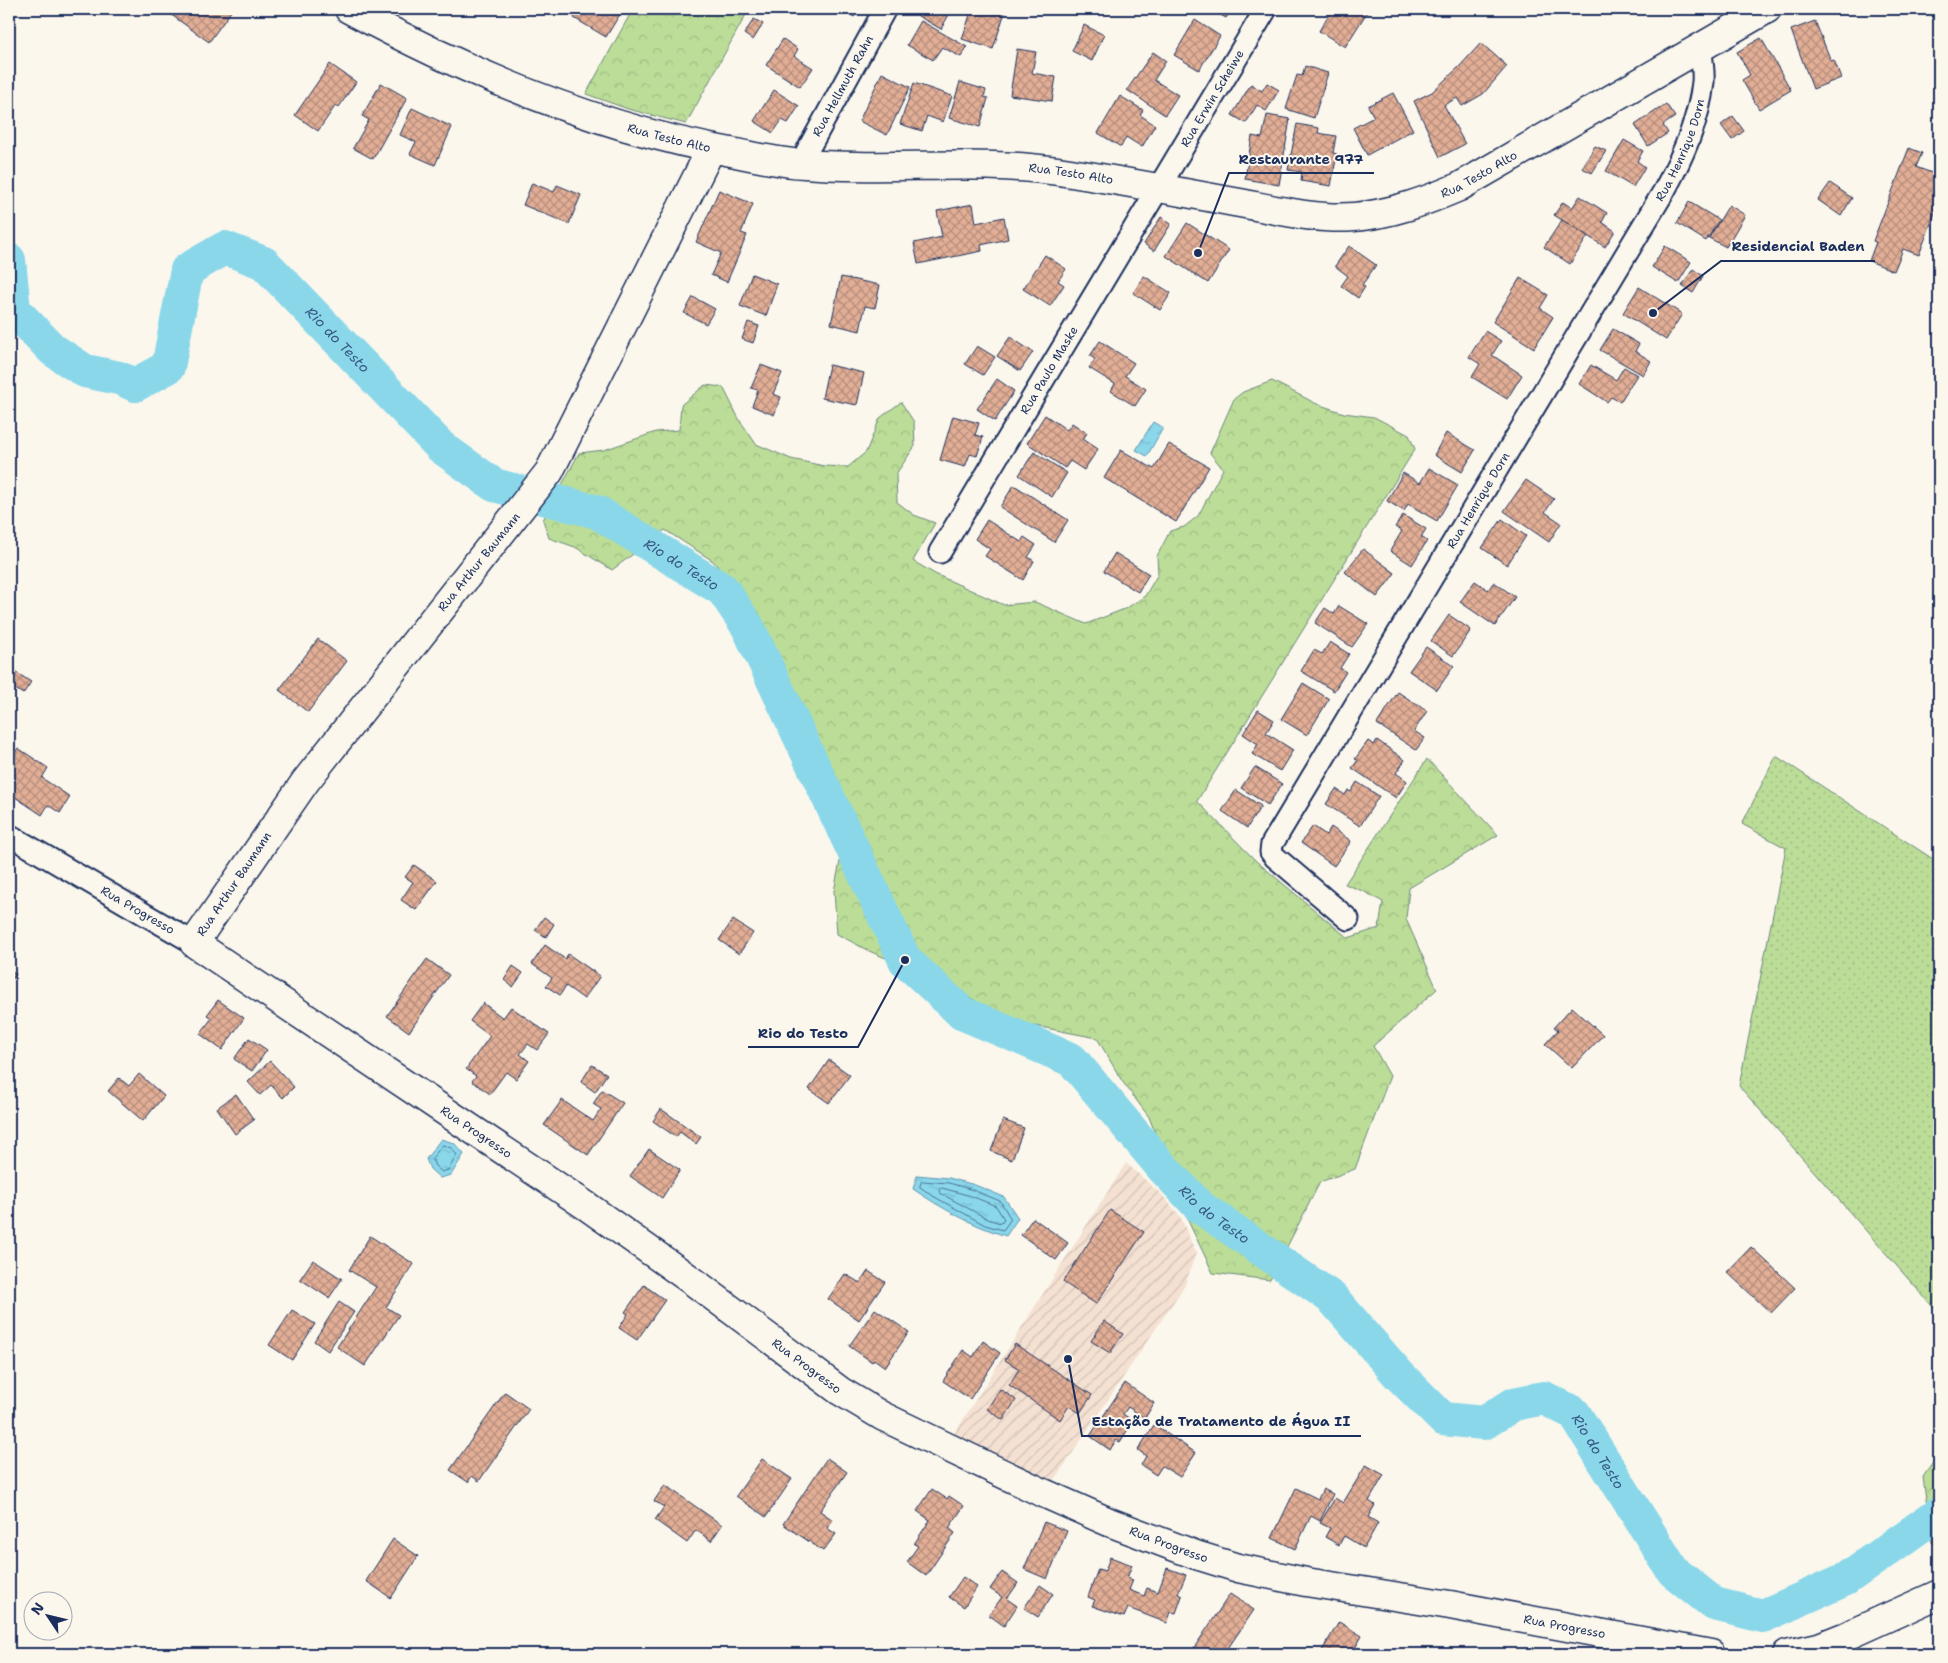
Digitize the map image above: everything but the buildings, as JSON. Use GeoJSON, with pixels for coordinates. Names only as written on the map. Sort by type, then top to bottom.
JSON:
{"type":"FeatureCollection","features":[{"type":"Feature","properties":{"kind":"street","name":"Rua Testo Alto"},"geometry":{"type":"LineString","coordinates":[[348,9],[434,52],[551,101],[611,122],[711,149],[800,164],[846,167],[978,165],[1057,171],[1284,211],[1331,217],[1372,215],[1418,204],[1459,187],[1767,9]]}},
{"type":"Feature","properties":{"kind":"street","name":"Rua Hellmuth Rahn"},"geometry":{"type":"LineString","coordinates":[[800,164],[885,9]]}},
{"type":"Feature","properties":{"kind":"street","name":"Rua Erwin Scheiwe"},"geometry":{"type":"LineString","coordinates":[[1159,189],[1266,9]]}},
{"type":"Feature","properties":{"kind":"street","name":"Rua Henrique Dorn"},"geometry":{"type":"LineString","coordinates":[[1348,919],[1275,857],[1271,852],[1272,844],[1664,191],[1688,140],[1697,111],[1703,82],[1700,47]]}},
{"type":"Feature","properties":{"kind":"street","name":"Rua Arthur Baumann"},"geometry":{"type":"LineString","coordinates":[[194,943],[304,782],[521,511],[549,472],[711,149]]}},
{"type":"Feature","properties":{"kind":"street","name":"Rua Paulo Maske"},"geometry":{"type":"LineString","coordinates":[[940,552],[1159,189]]}},
{"type":"Feature","properties":{"kind":"street","name":"Rua Progresso"},"geometry":{"type":"LineString","coordinates":[[9,835],[194,943],[588,1207],[694,1282],[840,1390],[882,1416],[1039,1491],[1109,1522],[1196,1555],[1238,1568],[1306,1582],[1450,1605],[1711,1654]]}},
{"type":"Feature","properties":{"kind":"street"},"geometry":{"type":"LineString","coordinates":[[1787,1654],[1816,1650],[1939,1594]]}},
{"type":"Feature","properties":{"kind":"shaded area"},"geometry":{"type":"Polygon","coordinates":[[[1126,1163],[1162,1195],[1180,1216],[1196,1253],[1185,1285],[1053,1482],[954,1434],[1126,1163]]]}},
{"type":"Feature","properties":{"kind":"green space"},"geometry":{"type":"Polygon","coordinates":[[[633,9],[749,9],[686,124],[628,109],[586,94],[633,9]]]}},
{"type":"Feature","properties":{"kind":"green space"},"geometry":{"type":"Polygon","coordinates":[[[1272,381],[1317,404],[1344,413],[1374,417],[1409,435],[1415,449],[1197,801],[1256,861],[1348,938],[1379,928],[1383,902],[1345,884],[1427,759],[1498,835],[1409,888],[1406,919],[1437,989],[1373,1046],[1390,1076],[1355,1169],[1320,1182],[1270,1280],[1213,1273],[1191,1227],[1149,1117],[1122,1081],[1097,1038],[1030,1025],[981,1004],[945,983],[869,951],[837,934],[834,891],[850,812],[791,691],[759,617],[713,561],[665,530],[612,570],[575,547],[549,538],[543,520],[579,453],[604,450],[656,432],[679,430],[681,405],[705,385],[723,387],[739,419],[756,444],[791,459],[824,466],[848,467],[866,452],[880,418],[901,402],[914,422],[915,446],[896,474],[897,502],[914,515],[935,523],[913,561],[935,574],[1004,605],[1035,602],[1086,624],[1127,608],[1145,596],[1158,574],[1157,556],[1170,531],[1184,527],[1198,516],[1223,469],[1210,453],[1234,399],[1243,392],[1272,381]]]}},
{"type":"Feature","properties":{"kind":"green space"},"geometry":{"type":"Polygon","coordinates":[[[1776,756],[1939,863],[1939,1314],[1739,1086],[1786,848],[1742,824],[1776,756]]]}},
{"type":"Feature","properties":{"kind":"green space"},"geometry":{"type":"Polygon","coordinates":[[[1939,1448],[1939,1543],[1932,1543],[1923,1477],[1937,1457],[1939,1448]]]}},
{"type":"Feature","properties":{"kind":"water"},"geometry":{"type":"Polygon","coordinates":[[[1153,422],[1163,428],[1147,456],[1136,450],[1153,422]]]}},
{"type":"Feature","properties":{"kind":"water"},"geometry":{"type":"Polygon","coordinates":[[[441,1139],[454,1143],[464,1154],[451,1175],[440,1178],[430,1169],[426,1159],[441,1139]]]}},
{"type":"Feature","properties":{"kind":"water"},"geometry":{"type":"Polygon","coordinates":[[[917,1175],[949,1178],[975,1185],[1004,1197],[1018,1218],[1006,1236],[969,1222],[913,1189],[917,1175]]]}},
{"type":"Feature","properties":{"kind":"waterway","name":"Rio do Testo"},"geometry":{"type":"LineString","coordinates":[[9,260],[14,310],[53,350],[85,371],[119,378],[135,385],[168,367],[187,270],[225,248],[264,263],[441,447],[494,485],[597,512],[723,590],[748,627],[905,960],[962,1013],[1072,1060],[1163,1168],[1200,1207],[1332,1298],[1399,1375],[1443,1419],[1484,1423],[1514,1404],[1544,1398],[1574,1413],[1673,1571],[1714,1604],[1763,1616],[1846,1579],[1939,1513]]}},
{"type":"Feature","properties":{"kind":"place","name":"Restaurante 977"},"geometry":{"type":"Point","coordinates":[1198,253]}},
{"type":"Feature","properties":{"kind":"place","name":"Residencial Baden"},"geometry":{"type":"Point","coordinates":[1653,313]}},
{"type":"Feature","properties":{"kind":"place","name":"Rio do Testo"},"geometry":{"type":"Point","coordinates":[905,960]}},
{"type":"Feature","properties":{"kind":"place","name":"Estação de Tratamento de Água II"},"geometry":{"type":"Point","coordinates":[1068,1359]}}]}
